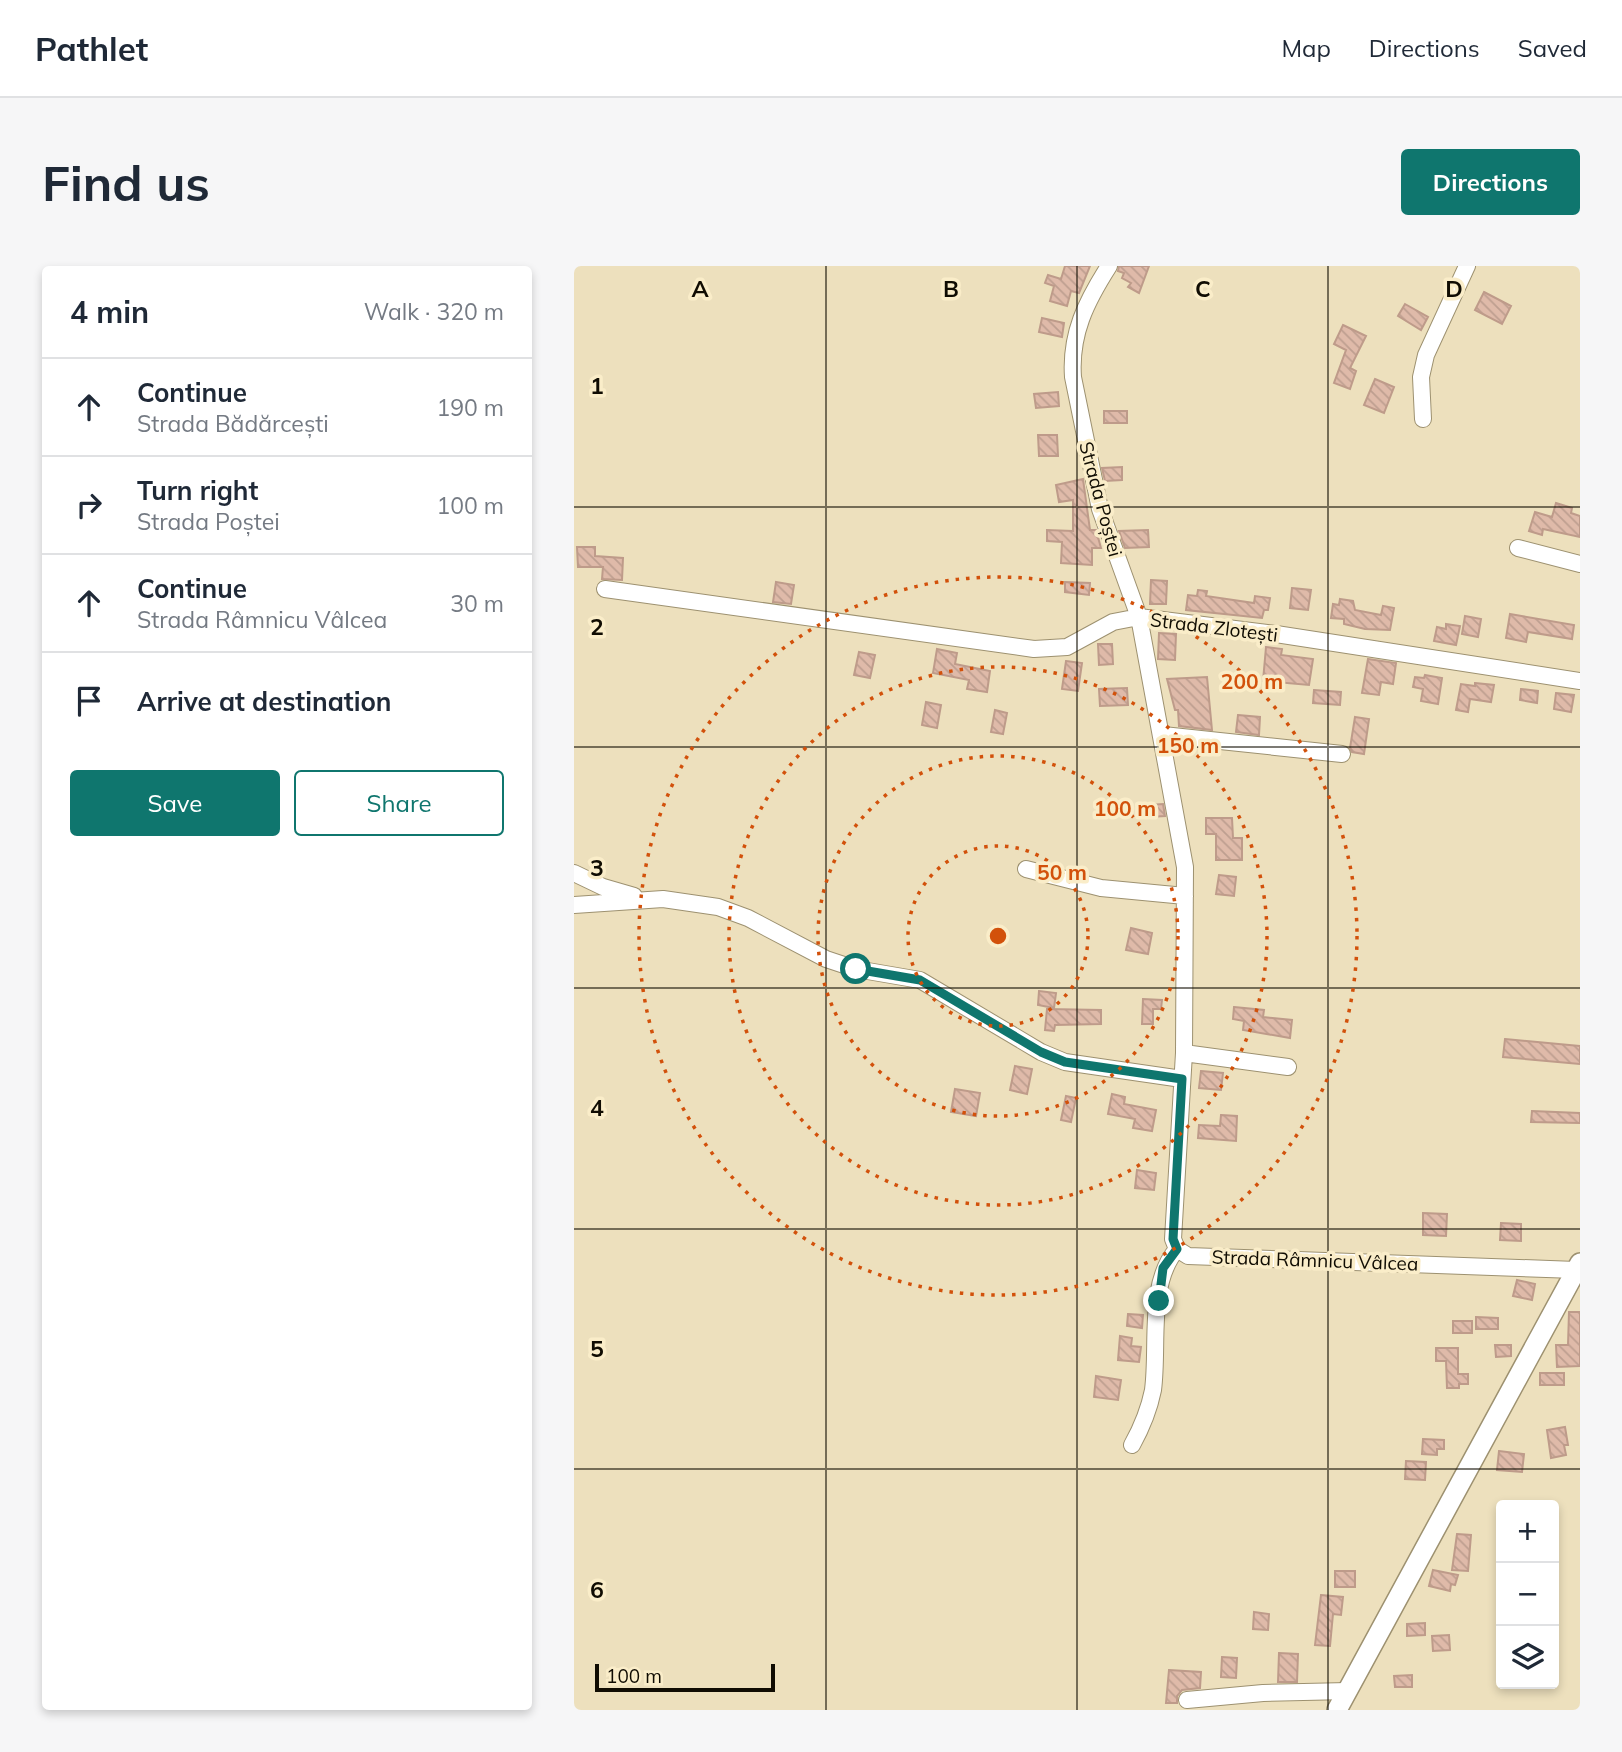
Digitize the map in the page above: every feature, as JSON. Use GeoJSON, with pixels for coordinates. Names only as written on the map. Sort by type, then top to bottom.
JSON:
{"type":"FeatureCollection","features":[{"type":"Feature","properties":{"kind":"main road","name":"Strada Râmnicu Vâlcea"},"geometry":{"type":"LineString","coordinates":[[1337,1710],[1578,1266]]}},
{"type":"Feature","properties":{"kind":"street","name":"Strada Poștei"},"geometry":{"type":"LineString","coordinates":[[1109,266],[1079,320],[1072,357],[1073,377],[1100,509],[1139,617],[1163,735],[1185,867],[1182,967],[1184,1053],[1173,1239],[1177,1249]]}},
{"type":"Feature","properties":{"kind":"street"},"geometry":{"type":"LineString","coordinates":[[1423,419],[1423,362],[1468,266]]}},
{"type":"Feature","properties":{"kind":"street"},"geometry":{"type":"LineString","coordinates":[[1518,548],[1580,564]]}},
{"type":"Feature","properties":{"kind":"street","name":"Strada Zlotești"},"geometry":{"type":"LineString","coordinates":[[605,589],[1034,649],[1067,647],[1113,622],[1139,617],[1276,634],[1580,681]]}},
{"type":"Feature","properties":{"kind":"street"},"geometry":{"type":"LineString","coordinates":[[1163,735],[1342,754]]}},
{"type":"Feature","properties":{"kind":"street"},"geometry":{"type":"LineString","coordinates":[[1026,869],[1101,888],[1185,896]]}},
{"type":"Feature","properties":{"kind":"street"},"geometry":{"type":"LineString","coordinates":[[574,873],[603,887],[644,900]]}},
{"type":"Feature","properties":{"kind":"street"},"geometry":{"type":"LineString","coordinates":[[574,905],[644,900],[718,907],[748,918],[826,959],[856,969],[920,980],[1041,1052],[1065,1062],[1182,1079]]}},
{"type":"Feature","properties":{"kind":"street"},"geometry":{"type":"LineString","coordinates":[[1184,1053],[1288,1067]]}},
{"type":"Feature","properties":{"kind":"street"},"geometry":{"type":"LineString","coordinates":[[1132,1445],[1144,1425],[1153,1390],[1163,1268],[1177,1249]]}},
{"type":"Feature","properties":{"kind":"street","name":"Strada Râmnicu Vâlcea"},"geometry":{"type":"LineString","coordinates":[[1177,1249],[1188,1256],[1578,1266]]}},
{"type":"Feature","properties":{"kind":"street"},"geometry":{"type":"LineString","coordinates":[[1188,1700],[1263,1693],[1348,1692]]}},
{"type":"Feature","properties":{"kind":"building"},"geometry":{"type":"Polygon","coordinates":[[[1065,266],[1090,266],[1079,293],[1071,291],[1067,306],[1050,301],[1054,286],[1045,283],[1048,275],[1061,279],[1065,266]]]}},
{"type":"Feature","properties":{"kind":"building"},"geometry":{"type":"Polygon","coordinates":[[[1119,266],[1149,266],[1139,293],[1128,287],[1131,283],[1122,278],[1124,273],[1118,271],[1119,266]]]}},
{"type":"Feature","properties":{"kind":"building"},"geometry":{"type":"Polygon","coordinates":[[[1484,292],[1511,306],[1502,324],[1475,310],[1484,292]]]}},
{"type":"Feature","properties":{"kind":"building"},"geometry":{"type":"Polygon","coordinates":[[[1405,304],[1428,317],[1421,330],[1398,316],[1405,304]]]}},
{"type":"Feature","properties":{"kind":"building"},"geometry":{"type":"Polygon","coordinates":[[[1042,318],[1064,323],[1062,337],[1039,332],[1042,318]]]}},
{"type":"Feature","properties":{"kind":"building"},"geometry":{"type":"Polygon","coordinates":[[[1343,325],[1366,336],[1350,368],[1356,371],[1350,389],[1334,383],[1346,350],[1334,344],[1343,325]]]}},
{"type":"Feature","properties":{"kind":"building"},"geometry":{"type":"Polygon","coordinates":[[[1375,379],[1394,387],[1384,413],[1364,405],[1375,379]]]}},
{"type":"Feature","properties":{"kind":"building"},"geometry":{"type":"Polygon","coordinates":[[[1058,392],[1059,406],[1036,408],[1034,394],[1058,392]]]}},
{"type":"Feature","properties":{"kind":"building"},"geometry":{"type":"Polygon","coordinates":[[[1104,411],[1127,411],[1127,423],[1104,423],[1104,411]]]}},
{"type":"Feature","properties":{"kind":"building"},"geometry":{"type":"Polygon","coordinates":[[[1038,435],[1057,435],[1058,456],[1039,456],[1038,435]]]}},
{"type":"Feature","properties":{"kind":"building"},"geometry":{"type":"Polygon","coordinates":[[[1122,467],[1122,480],[1105,481],[1102,468],[1122,467]]]}},
{"type":"Feature","properties":{"kind":"building"},"geometry":{"type":"Polygon","coordinates":[[[1083,479],[1090,530],[1096,530],[1101,548],[1092,548],[1092,565],[1061,563],[1062,542],[1047,541],[1047,530],[1073,531],[1073,500],[1059,502],[1056,485],[1083,479]]]}},
{"type":"Feature","properties":{"kind":"building"},"geometry":{"type":"Polygon","coordinates":[[[1556,503],[1572,508],[1571,513],[1580,516],[1580,537],[1543,529],[1542,535],[1529,531],[1535,512],[1552,517],[1556,503]]]}},
{"type":"Feature","properties":{"kind":"building"},"geometry":{"type":"Polygon","coordinates":[[[1148,530],[1149,547],[1125,548],[1119,531],[1148,530]]]}},
{"type":"Feature","properties":{"kind":"building"},"geometry":{"type":"Polygon","coordinates":[[[577,547],[595,547],[595,556],[623,558],[622,580],[602,579],[603,567],[578,567],[577,547]]]}},
{"type":"Feature","properties":{"kind":"building"},"geometry":{"type":"Polygon","coordinates":[[[1151,580],[1167,581],[1166,604],[1150,604],[1151,580]]]}},
{"type":"Feature","properties":{"kind":"building"},"geometry":{"type":"Polygon","coordinates":[[[776,582],[794,585],[791,604],[773,602],[776,582]]]}},
{"type":"Feature","properties":{"kind":"building"},"geometry":{"type":"Polygon","coordinates":[[[1065,582],[1090,583],[1089,595],[1065,592],[1065,582]]]}},
{"type":"Feature","properties":{"kind":"building"},"geometry":{"type":"Polygon","coordinates":[[[1292,588],[1311,590],[1308,610],[1290,608],[1292,588]]]}},
{"type":"Feature","properties":{"kind":"building"},"geometry":{"type":"Polygon","coordinates":[[[1198,590],[1207,591],[1206,596],[1254,603],[1255,596],[1270,598],[1268,610],[1264,610],[1262,618],[1186,610],[1188,595],[1197,596],[1198,590]]]}},
{"type":"Feature","properties":{"kind":"building"},"geometry":{"type":"Polygon","coordinates":[[[1340,599],[1353,601],[1355,610],[1381,615],[1383,606],[1394,608],[1390,630],[1365,629],[1344,624],[1344,619],[1331,618],[1333,604],[1339,605],[1340,599]]]}},
{"type":"Feature","properties":{"kind":"building"},"geometry":{"type":"Polygon","coordinates":[[[1510,614],[1574,625],[1572,639],[1528,632],[1526,642],[1506,638],[1510,614]]]}},
{"type":"Feature","properties":{"kind":"building"},"geometry":{"type":"Polygon","coordinates":[[[1465,616],[1481,619],[1478,637],[1462,634],[1465,616]]]}},
{"type":"Feature","properties":{"kind":"building"},"geometry":{"type":"Polygon","coordinates":[[[1446,624],[1460,626],[1456,645],[1434,641],[1437,627],[1446,629],[1446,624]]]}},
{"type":"Feature","properties":{"kind":"building"},"geometry":{"type":"Polygon","coordinates":[[[1159,633],[1176,634],[1175,660],[1158,659],[1159,633]]]}},
{"type":"Feature","properties":{"kind":"building"},"geometry":{"type":"Polygon","coordinates":[[[1098,644],[1112,644],[1113,664],[1099,665],[1098,644]]]}},
{"type":"Feature","properties":{"kind":"building"},"geometry":{"type":"Polygon","coordinates":[[[1266,647],[1282,649],[1281,655],[1313,659],[1309,685],[1263,681],[1266,647]]]}},
{"type":"Feature","properties":{"kind":"building"},"geometry":{"type":"Polygon","coordinates":[[[937,649],[957,653],[955,664],[990,671],[987,692],[967,689],[969,680],[933,673],[937,649]]]}},
{"type":"Feature","properties":{"kind":"building"},"geometry":{"type":"Polygon","coordinates":[[[859,652],[875,655],[870,678],[854,675],[859,652]]]}},
{"type":"Feature","properties":{"kind":"building"},"geometry":{"type":"Polygon","coordinates":[[[1368,659],[1396,663],[1393,684],[1381,682],[1379,695],[1362,693],[1368,659]]]}},
{"type":"Feature","properties":{"kind":"building"},"geometry":{"type":"Polygon","coordinates":[[[1066,661],[1082,663],[1078,691],[1062,689],[1066,661]]]}},
{"type":"Feature","properties":{"kind":"building"},"geometry":{"type":"Polygon","coordinates":[[[1425,675],[1442,678],[1438,704],[1421,701],[1423,689],[1413,687],[1415,677],[1424,678],[1425,675]]]}},
{"type":"Feature","properties":{"kind":"building"},"geometry":{"type":"Polygon","coordinates":[[[1207,677],[1212,730],[1179,726],[1178,710],[1175,710],[1167,679],[1207,677]]]}},
{"type":"Feature","properties":{"kind":"building"},"geometry":{"type":"Polygon","coordinates":[[[1475,683],[1494,685],[1491,702],[1470,699],[1468,712],[1456,710],[1461,684],[1475,686],[1475,683]]]}},
{"type":"Feature","properties":{"kind":"building"},"geometry":{"type":"Polygon","coordinates":[[[1127,688],[1128,705],[1100,706],[1099,689],[1127,688]]]}},
{"type":"Feature","properties":{"kind":"building"},"geometry":{"type":"Polygon","coordinates":[[[1521,689],[1538,691],[1537,703],[1520,700],[1521,689]]]}},
{"type":"Feature","properties":{"kind":"building"},"geometry":{"type":"Polygon","coordinates":[[[1314,690],[1341,692],[1340,705],[1313,703],[1314,690]]]}},
{"type":"Feature","properties":{"kind":"building"},"geometry":{"type":"Polygon","coordinates":[[[1556,693],[1574,695],[1571,712],[1554,709],[1556,693]]]}},
{"type":"Feature","properties":{"kind":"building"},"geometry":{"type":"Polygon","coordinates":[[[926,702],[941,705],[937,728],[922,725],[926,702]]]}},
{"type":"Feature","properties":{"kind":"building"},"geometry":{"type":"Polygon","coordinates":[[[995,710],[1007,713],[1003,734],[991,732],[995,710]]]}},
{"type":"Feature","properties":{"kind":"building"},"geometry":{"type":"Polygon","coordinates":[[[1238,715],[1260,717],[1259,735],[1236,732],[1238,715]]]}},
{"type":"Feature","properties":{"kind":"building"},"geometry":{"type":"Polygon","coordinates":[[[1355,717],[1369,719],[1364,754],[1352,752],[1350,748],[1355,717]]]}},
{"type":"Feature","properties":{"kind":"building"},"geometry":{"type":"Polygon","coordinates":[[[1163,804],[1165,816],[1149,817],[1148,805],[1163,804]]]}},
{"type":"Feature","properties":{"kind":"building"},"geometry":{"type":"Polygon","coordinates":[[[1206,818],[1232,818],[1233,838],[1242,838],[1242,860],[1216,860],[1216,834],[1206,834],[1206,818]]]}},
{"type":"Feature","properties":{"kind":"building"},"geometry":{"type":"Polygon","coordinates":[[[1219,875],[1236,877],[1234,896],[1216,894],[1219,875]]]}},
{"type":"Feature","properties":{"kind":"building"},"geometry":{"type":"Polygon","coordinates":[[[1131,928],[1152,933],[1148,954],[1126,950],[1131,928]]]}},
{"type":"Feature","properties":{"kind":"building"},"geometry":{"type":"Polygon","coordinates":[[[1039,991],[1056,993],[1054,1008],[1038,1005],[1039,991]]]}},
{"type":"Feature","properties":{"kind":"building"},"geometry":{"type":"Polygon","coordinates":[[[1143,999],[1162,1000],[1161,1009],[1153,1009],[1153,1024],[1142,1024],[1143,999]]]}},
{"type":"Feature","properties":{"kind":"building"},"geometry":{"type":"Polygon","coordinates":[[[1234,1007],[1264,1010],[1263,1017],[1292,1020],[1290,1038],[1243,1030],[1244,1021],[1233,1019],[1234,1007]]]}},
{"type":"Feature","properties":{"kind":"building"},"geometry":{"type":"Polygon","coordinates":[[[1047,1009],[1101,1010],[1101,1024],[1055,1025],[1054,1031],[1045,1030],[1047,1009]]]}},
{"type":"Feature","properties":{"kind":"building"},"geometry":{"type":"Polygon","coordinates":[[[1505,1039],[1580,1046],[1580,1064],[1503,1057],[1505,1039]]]}},
{"type":"Feature","properties":{"kind":"building"},"geometry":{"type":"Polygon","coordinates":[[[1015,1066],[1032,1069],[1027,1094],[1010,1090],[1015,1066]]]}},
{"type":"Feature","properties":{"kind":"building"},"geometry":{"type":"Polygon","coordinates":[[[1201,1071],[1223,1073],[1221,1090],[1199,1088],[1201,1071]]]}},
{"type":"Feature","properties":{"kind":"building"},"geometry":{"type":"Polygon","coordinates":[[[955,1089],[980,1093],[976,1116],[951,1112],[955,1089]]]}},
{"type":"Feature","properties":{"kind":"building"},"geometry":{"type":"Polygon","coordinates":[[[1112,1094],[1125,1097],[1124,1104],[1156,1110],[1152,1131],[1133,1128],[1135,1119],[1108,1114],[1112,1094]]]}},
{"type":"Feature","properties":{"kind":"building"},"geometry":{"type":"Polygon","coordinates":[[[1066,1096],[1076,1098],[1071,1122],[1061,1120],[1066,1096]]]}},
{"type":"Feature","properties":{"kind":"building"},"geometry":{"type":"Polygon","coordinates":[[[1532,1111],[1580,1113],[1580,1123],[1531,1122],[1532,1111]]]}},
{"type":"Feature","properties":{"kind":"building"},"geometry":{"type":"Polygon","coordinates":[[[1221,1115],[1237,1116],[1236,1141],[1198,1138],[1199,1125],[1220,1126],[1221,1115]]]}},
{"type":"Feature","properties":{"kind":"building"},"geometry":{"type":"Polygon","coordinates":[[[1137,1170],[1156,1173],[1154,1190],[1135,1188],[1137,1170]]]}},
{"type":"Feature","properties":{"kind":"building"},"geometry":{"type":"Polygon","coordinates":[[[1423,1213],[1447,1214],[1446,1236],[1423,1235],[1423,1213]]]}},
{"type":"Feature","properties":{"kind":"building"},"geometry":{"type":"Polygon","coordinates":[[[1501,1223],[1521,1224],[1521,1241],[1500,1240],[1501,1223]]]}},
{"type":"Feature","properties":{"kind":"building"},"geometry":{"type":"Polygon","coordinates":[[[1517,1280],[1535,1284],[1532,1300],[1513,1296],[1517,1280]]]}},
{"type":"Feature","properties":{"kind":"building"},"geometry":{"type":"Polygon","coordinates":[[[1569,1312],[1580,1312],[1580,1366],[1557,1367],[1556,1345],[1568,1345],[1569,1312]]]}},
{"type":"Feature","properties":{"kind":"building"},"geometry":{"type":"Polygon","coordinates":[[[1128,1314],[1143,1315],[1142,1328],[1127,1326],[1128,1314]]]}},
{"type":"Feature","properties":{"kind":"building"},"geometry":{"type":"Polygon","coordinates":[[[1476,1317],[1498,1318],[1498,1329],[1476,1329],[1476,1317]]]}},
{"type":"Feature","properties":{"kind":"building"},"geometry":{"type":"Polygon","coordinates":[[[1453,1321],[1472,1321],[1472,1333],[1453,1333],[1453,1321]]]}},
{"type":"Feature","properties":{"kind":"building"},"geometry":{"type":"Polygon","coordinates":[[[1120,1336],[1132,1338],[1131,1346],[1141,1347],[1139,1362],[1118,1360],[1120,1336]]]}},
{"type":"Feature","properties":{"kind":"building"},"geometry":{"type":"Polygon","coordinates":[[[1495,1345],[1511,1345],[1511,1356],[1496,1357],[1495,1345]]]}},
{"type":"Feature","properties":{"kind":"building"},"geometry":{"type":"Polygon","coordinates":[[[1436,1348],[1458,1348],[1458,1374],[1468,1374],[1468,1384],[1459,1384],[1459,1388],[1447,1388],[1446,1361],[1436,1361],[1436,1348]]]}},
{"type":"Feature","properties":{"kind":"building"},"geometry":{"type":"Polygon","coordinates":[[[1540,1373],[1564,1373],[1564,1385],[1540,1385],[1540,1373]]]}},
{"type":"Feature","properties":{"kind":"building"},"geometry":{"type":"Polygon","coordinates":[[[1096,1376],[1121,1380],[1118,1400],[1094,1397],[1096,1376]]]}},
{"type":"Feature","properties":{"kind":"building"},"geometry":{"type":"Polygon","coordinates":[[[1565,1427],[1568,1445],[1564,1445],[1566,1455],[1551,1458],[1547,1430],[1565,1427]]]}},
{"type":"Feature","properties":{"kind":"building"},"geometry":{"type":"Polygon","coordinates":[[[1423,1439],[1444,1440],[1444,1449],[1437,1449],[1437,1455],[1422,1454],[1423,1439]]]}},
{"type":"Feature","properties":{"kind":"building"},"geometry":{"type":"Polygon","coordinates":[[[1499,1451],[1524,1454],[1522,1472],[1497,1470],[1499,1451]]]}},
{"type":"Feature","properties":{"kind":"building"},"geometry":{"type":"Polygon","coordinates":[[[1406,1461],[1426,1462],[1425,1480],[1405,1479],[1406,1461]]]}},
{"type":"Feature","properties":{"kind":"building"},"geometry":{"type":"Polygon","coordinates":[[[1457,1534],[1471,1535],[1468,1571],[1452,1570],[1457,1534]]]}},
{"type":"Feature","properties":{"kind":"building"},"geometry":{"type":"Polygon","coordinates":[[[1433,1570],[1458,1575],[1455,1585],[1451,1584],[1450,1591],[1429,1586],[1433,1570]]]}},
{"type":"Feature","properties":{"kind":"building"},"geometry":{"type":"Polygon","coordinates":[[[1335,1571],[1355,1571],[1355,1587],[1335,1587],[1335,1571]]]}},
{"type":"Feature","properties":{"kind":"building"},"geometry":{"type":"Polygon","coordinates":[[[1321,1595],[1343,1597],[1341,1615],[1333,1614],[1330,1646],[1315,1645],[1321,1595]]]}},
{"type":"Feature","properties":{"kind":"building"},"geometry":{"type":"Polygon","coordinates":[[[1254,1612],[1269,1614],[1268,1630],[1253,1629],[1254,1612]]]}},
{"type":"Feature","properties":{"kind":"building"},"geometry":{"type":"Polygon","coordinates":[[[1425,1623],[1425,1635],[1407,1636],[1407,1624],[1425,1623]]]}},
{"type":"Feature","properties":{"kind":"building"},"geometry":{"type":"Polygon","coordinates":[[[1449,1635],[1450,1650],[1433,1651],[1432,1636],[1449,1635]]]}},
{"type":"Feature","properties":{"kind":"building"},"geometry":{"type":"Polygon","coordinates":[[[1279,1653],[1298,1654],[1297,1682],[1278,1682],[1279,1653]]]}},
{"type":"Feature","properties":{"kind":"building"},"geometry":{"type":"Polygon","coordinates":[[[1222,1657],[1237,1658],[1236,1678],[1221,1677],[1222,1657]]]}},
{"type":"Feature","properties":{"kind":"building"},"geometry":{"type":"Polygon","coordinates":[[[1169,1670],[1201,1672],[1200,1688],[1182,1690],[1177,1696],[1177,1703],[1166,1703],[1169,1670]]]}},
{"type":"Feature","properties":{"kind":"building"},"geometry":{"type":"Polygon","coordinates":[[[1412,1675],[1412,1687],[1395,1687],[1394,1676],[1412,1675]]]}},
{"type":"Feature","properties":{"kind":"route"},"geometry":{"type":"LineString","coordinates":[[856,969],[920,980],[1003,1031],[1065,1062],[1182,1079],[1173,1239],[1177,1249],[1163,1268],[1159,1301]]}}]}
